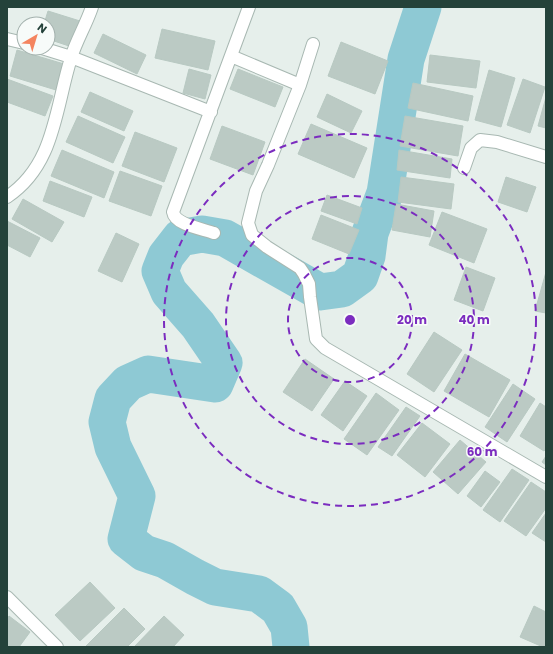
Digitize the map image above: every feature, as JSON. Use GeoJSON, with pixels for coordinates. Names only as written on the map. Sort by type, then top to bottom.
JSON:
{"type":"FeatureCollection","features":[{"type":"Feature","properties":{"kind":"street"},"geometry":{"type":"LineString","coordinates":[[7,197],[20,188],[41,161],[48,144],[71,57],[92,7]]}},
{"type":"Feature","properties":{"kind":"street"},"geometry":{"type":"LineString","coordinates":[[214,233],[184,224],[174,216],[173,213],[249,7]]}},
{"type":"Feature","properties":{"kind":"street"},"geometry":{"type":"LineString","coordinates":[[313,44],[300,85],[256,191],[248,223],[252,235],[267,247],[300,268],[309,284],[316,339],[325,348],[546,477]]}},
{"type":"Feature","properties":{"kind":"street"},"geometry":{"type":"LineString","coordinates":[[56,52],[211,112]]}},
{"type":"Feature","properties":{"kind":"street"},"geometry":{"type":"LineString","coordinates":[[231,56],[300,85]]}},
{"type":"Feature","properties":{"kind":"street"},"geometry":{"type":"LineString","coordinates":[[464,168],[472,148],[480,140],[497,142],[546,157]]}},
{"type":"Feature","properties":{"kind":"street"},"geometry":{"type":"LineString","coordinates":[[7,597],[57,647]]}},
{"type":"Feature","properties":{"kind":"building"},"geometry":{"type":"Polygon","coordinates":[[[48,11],[80,21],[72,47],[56,42],[56,16],[46,16],[48,11]]]}},
{"type":"Feature","properties":{"kind":"building"},"geometry":{"type":"Polygon","coordinates":[[[162,29],[215,41],[208,70],[155,58],[162,29]]]}},
{"type":"Feature","properties":{"kind":"building"},"geometry":{"type":"Polygon","coordinates":[[[103,34],[146,55],[137,74],[94,53],[103,34]]]}},
{"type":"Feature","properties":{"kind":"building"},"geometry":{"type":"Polygon","coordinates":[[[341,42],[388,61],[375,94],[328,76],[341,42]]]}},
{"type":"Feature","properties":{"kind":"building"},"geometry":{"type":"Polygon","coordinates":[[[16,54],[16,56],[37,56],[64,64],[56,90],[10,76],[16,54]]]}},
{"type":"Feature","properties":{"kind":"building"},"geometry":{"type":"Polygon","coordinates":[[[430,55],[480,61],[476,88],[427,82],[430,55]]]}},
{"type":"Feature","properties":{"kind":"building"},"geometry":{"type":"Polygon","coordinates":[[[189,69],[211,75],[205,99],[183,93],[189,69]]]}},
{"type":"Feature","properties":{"kind":"building"},"geometry":{"type":"Polygon","coordinates":[[[238,69],[283,87],[275,107],[230,89],[238,69]]]}},
{"type":"Feature","properties":{"kind":"building"},"geometry":{"type":"Polygon","coordinates":[[[489,70],[515,78],[501,127],[475,120],[489,70]]]}},
{"type":"Feature","properties":{"kind":"building"},"geometry":{"type":"Polygon","coordinates":[[[7,79],[53,96],[45,116],[7,102],[7,79]]]}},
{"type":"Feature","properties":{"kind":"building"},"geometry":{"type":"Polygon","coordinates":[[[523,79],[545,87],[530,133],[507,125],[523,79]]]}},
{"type":"Feature","properties":{"kind":"building"},"geometry":{"type":"Polygon","coordinates":[[[413,83],[473,96],[468,121],[408,108],[413,83]]]}},
{"type":"Feature","properties":{"kind":"building"},"geometry":{"type":"Polygon","coordinates":[[[90,92],[133,111],[124,131],[81,112],[90,92]]]}},
{"type":"Feature","properties":{"kind":"building"},"geometry":{"type":"Polygon","coordinates":[[[327,94],[362,111],[351,133],[317,117],[327,94]]]}},
{"type":"Feature","properties":{"kind":"building"},"geometry":{"type":"Polygon","coordinates":[[[546,97],[546,128],[538,126],[546,97]]]}},
{"type":"Feature","properties":{"kind":"building"},"geometry":{"type":"Polygon","coordinates":[[[78,116],[125,137],[113,163],[66,142],[78,116]]]}},
{"type":"Feature","properties":{"kind":"building"},"geometry":{"type":"Polygon","coordinates":[[[405,116],[463,126],[458,156],[400,146],[405,116]]]}},
{"type":"Feature","properties":{"kind":"building"},"geometry":{"type":"Polygon","coordinates":[[[311,124],[367,148],[354,178],[298,154],[311,124]]]}},
{"type":"Feature","properties":{"kind":"building"},"geometry":{"type":"Polygon","coordinates":[[[222,126],[265,142],[253,175],[210,159],[222,126]]]}},
{"type":"Feature","properties":{"kind":"building"},"geometry":{"type":"Polygon","coordinates":[[[135,132],[177,148],[164,182],[122,166],[135,132]]]}},
{"type":"Feature","properties":{"kind":"building"},"geometry":{"type":"Polygon","coordinates":[[[62,150],[114,172],[104,198],[51,176],[62,150]]]}},
{"type":"Feature","properties":{"kind":"building"},"geometry":{"type":"Polygon","coordinates":[[[399,150],[452,159],[450,178],[397,170],[399,150]]]}},
{"type":"Feature","properties":{"kind":"building"},"geometry":{"type":"Polygon","coordinates":[[[120,171],[162,186],[151,216],[109,201],[120,171]]]}},
{"type":"Feature","properties":{"kind":"building"},"geometry":{"type":"Polygon","coordinates":[[[401,177],[454,184],[451,209],[398,202],[401,177]]]}},
{"type":"Feature","properties":{"kind":"building"},"geometry":{"type":"Polygon","coordinates":[[[506,177],[536,187],[527,212],[498,202],[506,177]]]}},
{"type":"Feature","properties":{"kind":"building"},"geometry":{"type":"Polygon","coordinates":[[[50,181],[92,197],[84,217],[43,201],[50,181]]]}},
{"type":"Feature","properties":{"kind":"building"},"geometry":{"type":"Polygon","coordinates":[[[327,195],[362,208],[357,224],[321,211],[327,195]]]}},
{"type":"Feature","properties":{"kind":"building"},"geometry":{"type":"Polygon","coordinates":[[[23,199],[64,222],[52,242],[12,219],[23,199]]]}},
{"type":"Feature","properties":{"kind":"building"},"geometry":{"type":"Polygon","coordinates":[[[396,204],[434,211],[430,237],[392,230],[396,204]]]}},
{"type":"Feature","properties":{"kind":"building"},"geometry":{"type":"Polygon","coordinates":[[[442,212],[487,229],[474,263],[429,245],[442,212]]]}},
{"type":"Feature","properties":{"kind":"building"},"geometry":{"type":"Polygon","coordinates":[[[321,215],[359,230],[349,254],[312,239],[321,215]]]}},
{"type":"Feature","properties":{"kind":"building"},"geometry":{"type":"Polygon","coordinates":[[[7,221],[40,238],[30,257],[7,245],[7,221]]]}},
{"type":"Feature","properties":{"kind":"building"},"geometry":{"type":"Polygon","coordinates":[[[116,233],[139,244],[122,282],[98,271],[116,233]]]}},
{"type":"Feature","properties":{"kind":"building"},"geometry":{"type":"Polygon","coordinates":[[[466,267],[495,278],[483,311],[454,300],[466,267]]]}},
{"type":"Feature","properties":{"kind":"building"},"geometry":{"type":"Polygon","coordinates":[[[546,272],[546,313],[535,311],[546,272]]]}},
{"type":"Feature","properties":{"kind":"building"},"geometry":{"type":"Polygon","coordinates":[[[434,332],[462,350],[434,392],[407,374],[434,332]]]}},
{"type":"Feature","properties":{"kind":"building"},"geometry":{"type":"Polygon","coordinates":[[[465,354],[510,380],[489,417],[444,391],[465,354]]]}},
{"type":"Feature","properties":{"kind":"building"},"geometry":{"type":"Polygon","coordinates":[[[305,359],[334,379],[312,411],[283,392],[305,359]]]}},
{"type":"Feature","properties":{"kind":"building"},"geometry":{"type":"Polygon","coordinates":[[[345,381],[367,396],[343,431],[321,415],[345,381]]]}},
{"type":"Feature","properties":{"kind":"building"},"geometry":{"type":"Polygon","coordinates":[[[513,384],[535,399],[507,442],[485,427],[513,384]]]}},
{"type":"Feature","properties":{"kind":"building"},"geometry":{"type":"Polygon","coordinates":[[[376,393],[399,410],[367,455],[344,439],[376,393]]]}},
{"type":"Feature","properties":{"kind":"building"},"geometry":{"type":"Polygon","coordinates":[[[540,403],[546,407],[546,449],[544,451],[520,436],[540,403]]]}},
{"type":"Feature","properties":{"kind":"building"},"geometry":{"type":"Polygon","coordinates":[[[406,407],[420,416],[392,456],[378,447],[406,407]]]}},
{"type":"Feature","properties":{"kind":"building"},"geometry":{"type":"Polygon","coordinates":[[[422,423],[450,444],[425,477],[397,455],[422,423]]]}},
{"type":"Feature","properties":{"kind":"building"},"geometry":{"type":"Polygon","coordinates":[[[460,440],[486,462],[458,494],[433,472],[460,440]]]}},
{"type":"Feature","properties":{"kind":"building"},"geometry":{"type":"Polygon","coordinates":[[[546,456],[546,465],[542,462],[546,456]]]}},
{"type":"Feature","properties":{"kind":"building"},"geometry":{"type":"Polygon","coordinates":[[[512,469],[529,480],[500,522],[483,510],[512,469]]]}},
{"type":"Feature","properties":{"kind":"building"},"geometry":{"type":"Polygon","coordinates":[[[485,471],[500,482],[481,507],[467,496],[485,471]]]}},
{"type":"Feature","properties":{"kind":"building"},"geometry":{"type":"Polygon","coordinates":[[[531,482],[546,492],[546,508],[526,536],[504,521],[531,482]]]}},
{"type":"Feature","properties":{"kind":"building"},"geometry":{"type":"Polygon","coordinates":[[[546,513],[546,542],[532,533],[546,513]]]}},
{"type":"Feature","properties":{"kind":"building"},"geometry":{"type":"Polygon","coordinates":[[[90,582],[115,608],[80,641],[55,615],[90,582]]]}},
{"type":"Feature","properties":{"kind":"building"},"geometry":{"type":"Polygon","coordinates":[[[534,606],[546,612],[546,647],[520,637],[534,606]]]}},
{"type":"Feature","properties":{"kind":"building"},"geometry":{"type":"Polygon","coordinates":[[[124,608],[145,629],[127,647],[85,647],[124,608]]]}},
{"type":"Feature","properties":{"kind":"building"},"geometry":{"type":"Polygon","coordinates":[[[9,616],[30,632],[19,647],[7,647],[7,619],[9,616]]]}},
{"type":"Feature","properties":{"kind":"building"},"geometry":{"type":"Polygon","coordinates":[[[164,616],[184,635],[173,647],[134,647],[164,616]]]}},
{"type":"Feature","properties":{"kind":"waterway"},"geometry":{"type":"LineString","coordinates":[[291,647],[289,627],[278,608],[259,594],[215,587],[165,560],[144,553],[126,539],[137,496],[113,447],[107,422],[113,399],[128,383],[148,374],[215,384],[224,363],[198,325],[169,292],[160,271],[166,256],[180,238],[202,234],[225,238],[320,292],[342,289],[360,276],[367,256],[370,233],[385,193],[406,59],[423,7]]}}]}
